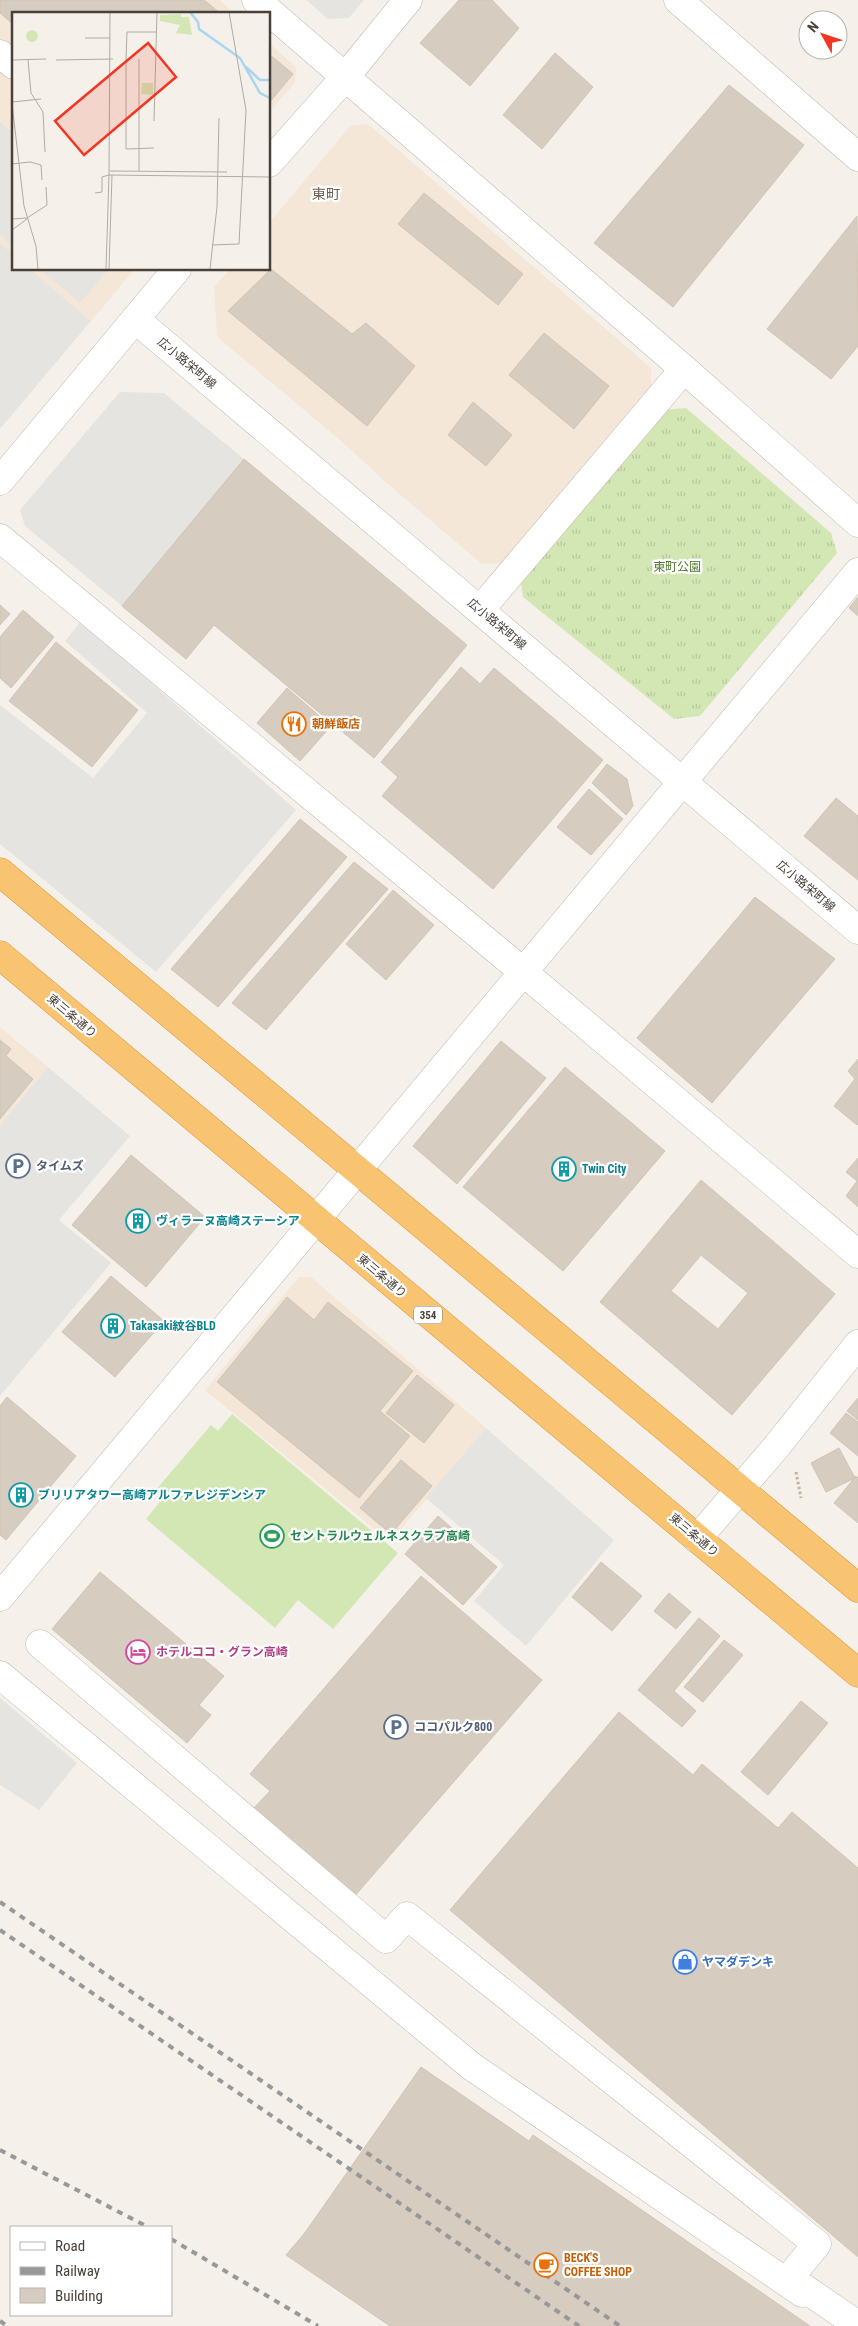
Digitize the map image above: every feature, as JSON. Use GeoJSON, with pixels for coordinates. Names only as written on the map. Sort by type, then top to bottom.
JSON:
{"type":"FeatureCollection","features":[{"type":"Feature","properties":{"kind":"highway"},"geometry":{"type":"LineString","coordinates":[[0,872],[858,1588]]}},
{"type":"Feature","properties":{"kind":"highway","name":"東三条通り"},"geometry":{"type":"LineString","coordinates":[[0,955],[858,1673]]}},
{"type":"Feature","properties":{"kind":"street"},"geometry":{"type":"LineString","coordinates":[[256,0],[684,369],[858,523]]}},
{"type":"Feature","properties":{"kind":"street"},"geometry":{"type":"LineString","coordinates":[[270,162],[346,76],[408,0]]}},
{"type":"Feature","properties":{"kind":"street"},"geometry":{"type":"LineString","coordinates":[[678,0],[858,157]]}},
{"type":"Feature","properties":{"kind":"street"},"geometry":{"type":"LineString","coordinates":[[0,54],[12,63]]}},
{"type":"Feature","properties":{"kind":"street"},"geometry":{"type":"LineString","coordinates":[[0,481],[176,270]]}},
{"type":"Feature","properties":{"kind":"street","name":"広小路栄町線"},"geometry":{"type":"LineString","coordinates":[[135,319],[858,930]]}},
{"type":"Feature","properties":{"kind":"street"},"geometry":{"type":"LineString","coordinates":[[480,610],[684,369]]}},
{"type":"Feature","properties":{"kind":"street"},"geometry":{"type":"LineString","coordinates":[[0,538],[524,972],[858,1254]]}},
{"type":"Feature","properties":{"kind":"street"},"geometry":{"type":"LineString","coordinates":[[0,1597],[858,572]]}},
{"type":"Feature","properties":{"kind":"street"},"geometry":{"type":"LineString","coordinates":[[697,1539],[777,1446],[858,1344]]}},
{"type":"Feature","properties":{"kind":"street"},"geometry":{"type":"LineString","coordinates":[[40,1644],[386,1939],[407,1916],[817,2244],[789,2278],[858,2326]]}},
{"type":"Feature","properties":{"kind":"street"},"geometry":{"type":"LineString","coordinates":[[0,1676],[471,2066],[850,2326]]}},
{"type":"Feature","properties":{"kind":"path"},"geometry":{"type":"LineString","coordinates":[[796,1470],[799,1496],[806,1503]]}},
{"type":"Feature","properties":{"kind":"shaded area"},"geometry":{"type":"Polygon","coordinates":[[[0,0],[220,0],[233,12],[12,12],[12,253],[0,243],[0,0]]]}},
{"type":"Feature","properties":{"kind":"shaded area"},"geometry":{"type":"Polygon","coordinates":[[[306,0],[364,0],[349,18],[328,19],[306,0]]]}},
{"type":"Feature","properties":{"kind":"shaded area"},"geometry":{"type":"Polygon","coordinates":[[[270,44],[296,67],[295,82],[270,112],[270,44]]]}},
{"type":"Feature","properties":{"kind":"shaded area"},"geometry":{"type":"Polygon","coordinates":[[[0,122],[12,132],[12,245],[0,235],[0,122]]]}},
{"type":"Feature","properties":{"kind":"shaded area"},"geometry":{"type":"Polygon","coordinates":[[[368,124],[651,368],[651,392],[509,563],[482,564],[390,486],[340,440],[217,337],[214,287],[229,270],[270,270],[270,222],[350,126],[368,124]]]}},
{"type":"Feature","properties":{"kind":"shaded area"},"geometry":{"type":"Polygon","coordinates":[[[0,243],[12,253],[12,270],[31,270],[91,321],[0,429],[0,243]]]}},
{"type":"Feature","properties":{"kind":"shaded area"},"geometry":{"type":"Polygon","coordinates":[[[31,270],[134,270],[91,321],[31,270]]]}},
{"type":"Feature","properties":{"kind":"shaded area"},"geometry":{"type":"Polygon","coordinates":[[[41,270],[108,270],[80,303],[41,270]]]}},
{"type":"Feature","properties":{"kind":"shaded area"},"geometry":{"type":"Polygon","coordinates":[[[120,392],[164,393],[244,459],[122,606],[25,526],[20,510],[120,392]]]}},
{"type":"Feature","properties":{"kind":"shaded area"},"geometry":{"type":"Polygon","coordinates":[[[81,621],[296,810],[156,972],[0,844],[0,705],[93,778],[147,713],[65,641],[81,621]]]}},
{"type":"Feature","properties":{"kind":"shaded area"},"geometry":{"type":"Polygon","coordinates":[[[0,1027],[48,1067],[0,1125],[0,1027]]]}},
{"type":"Feature","properties":{"kind":"shaded area"},"geometry":{"type":"Polygon","coordinates":[[[48,1067],[130,1136],[59,1220],[111,1263],[0,1396],[0,1125],[48,1067]]]}},
{"type":"Feature","properties":{"kind":"shaded area"},"geometry":{"type":"Polygon","coordinates":[[[299,1277],[311,1277],[486,1428],[390,1542],[205,1390],[299,1277]]]}},
{"type":"Feature","properties":{"kind":"shaded area"},"geometry":{"type":"Polygon","coordinates":[[[486,1428],[614,1540],[526,1646],[474,1601],[504,1565],[426,1498],[486,1428]]]}},
{"type":"Feature","properties":{"kind":"shaded area"},"geometry":{"type":"Polygon","coordinates":[[[0,1698],[77,1763],[39,1810],[0,1785],[0,1698]]]}},
{"type":"Feature","properties":{"kind":"green space","name":"東町公園"},"geometry":{"type":"Polygon","coordinates":[[[686,408],[831,533],[837,553],[700,716],[674,719],[523,597],[520,576],[662,410],[686,408]]]}},
{"type":"Feature","properties":{"kind":"green space","name":"セントラルウェルネスクラブ高崎"},"geometry":{"type":"Polygon","coordinates":[[[232,1414],[398,1553],[333,1629],[298,1600],[275,1628],[146,1519],[163,1498],[155,1491],[211,1425],[218,1431],[232,1414]]]}},
{"type":"Feature","properties":{"kind":"building"},"geometry":{"type":"Polygon","coordinates":[[[0,0],[204,0],[219,12],[12,12],[12,23],[0,13],[0,0]]]}},
{"type":"Feature","properties":{"kind":"building"},"geometry":{"type":"Polygon","coordinates":[[[459,0],[492,0],[519,28],[470,86],[420,43],[459,0]]]}},
{"type":"Feature","properties":{"kind":"building"},"geometry":{"type":"Polygon","coordinates":[[[555,53],[593,87],[542,149],[503,115],[555,53]]]}},
{"type":"Feature","properties":{"kind":"building"},"geometry":{"type":"Polygon","coordinates":[[[270,55],[293,74],[270,102],[270,55]]]}},
{"type":"Feature","properties":{"kind":"building"},"geometry":{"type":"Polygon","coordinates":[[[729,85],[804,145],[673,307],[594,243],[729,85]]]}},
{"type":"Feature","properties":{"kind":"building"},"geometry":{"type":"Polygon","coordinates":[[[424,193],[523,274],[498,305],[398,224],[424,193]]]}},
{"type":"Feature","properties":{"kind":"building"},"geometry":{"type":"Polygon","coordinates":[[[857,216],[858,346],[831,379],[767,329],[857,216]]]}},
{"type":"Feature","properties":{"kind":"building"},"geometry":{"type":"Polygon","coordinates":[[[270,270],[352,334],[366,323],[415,366],[367,426],[228,311],[270,270]]]}},
{"type":"Feature","properties":{"kind":"building"},"geometry":{"type":"Polygon","coordinates":[[[544,333],[609,386],[574,429],[509,375],[544,333]]]}},
{"type":"Feature","properties":{"kind":"building"},"geometry":{"type":"Polygon","coordinates":[[[473,402],[512,435],[486,466],[448,435],[473,402]]]}},
{"type":"Feature","properties":{"kind":"building"},"geometry":{"type":"Polygon","coordinates":[[[244,459],[467,645],[374,758],[214,625],[186,659],[122,606],[244,459]]]}},
{"type":"Feature","properties":{"kind":"building"},"geometry":{"type":"Polygon","coordinates":[[[858,597],[858,616],[849,608],[858,597]]]}},
{"type":"Feature","properties":{"kind":"building"},"geometry":{"type":"Polygon","coordinates":[[[0,605],[10,614],[0,625],[0,605]]]}},
{"type":"Feature","properties":{"kind":"building"},"geometry":{"type":"Polygon","coordinates":[[[23,610],[54,637],[11,688],[0,678],[0,637],[23,610]]]}},
{"type":"Feature","properties":{"kind":"building"},"geometry":{"type":"Polygon","coordinates":[[[56,642],[138,710],[92,767],[9,701],[56,642]]]}},
{"type":"Feature","properties":{"kind":"building"},"geometry":{"type":"Polygon","coordinates":[[[461,667],[480,684],[494,668],[603,760],[493,889],[382,796],[398,777],[381,762],[461,667]]]}},
{"type":"Feature","properties":{"kind":"building","name":"朝鮮飯店"},"geometry":{"type":"Polygon","coordinates":[[[287,688],[331,726],[300,761],[257,723],[287,688]]]}},
{"type":"Feature","properties":{"kind":"building"},"geometry":{"type":"Polygon","coordinates":[[[607,764],[627,779],[633,806],[626,815],[592,783],[607,764]]]}},
{"type":"Feature","properties":{"kind":"building"},"geometry":{"type":"Polygon","coordinates":[[[589,789],[623,819],[591,855],[557,827],[589,789]]]}},
{"type":"Feature","properties":{"kind":"building"},"geometry":{"type":"Polygon","coordinates":[[[836,798],[858,816],[858,880],[804,836],[836,798]]]}},
{"type":"Feature","properties":{"kind":"building"},"geometry":{"type":"Polygon","coordinates":[[[300,819],[347,857],[218,1007],[171,969],[300,819]]]}},
{"type":"Feature","properties":{"kind":"building"},"geometry":{"type":"Polygon","coordinates":[[[354,862],[388,889],[266,1030],[232,1003],[354,862]]]}},
{"type":"Feature","properties":{"kind":"building"},"geometry":{"type":"Polygon","coordinates":[[[393,890],[434,925],[386,980],[346,944],[393,890]]]}},
{"type":"Feature","properties":{"kind":"building"},"geometry":{"type":"Polygon","coordinates":[[[755,897],[835,959],[712,1103],[637,1038],[755,897]]]}},
{"type":"Feature","properties":{"kind":"building"},"geometry":{"type":"Polygon","coordinates":[[[0,1040],[11,1049],[6,1056],[33,1079],[0,1119],[0,1040]]]}},
{"type":"Feature","properties":{"kind":"building"},"geometry":{"type":"Polygon","coordinates":[[[501,1041],[546,1078],[457,1184],[413,1146],[501,1041]]]}},
{"type":"Feature","properties":{"kind":"building"},"geometry":{"type":"Polygon","coordinates":[[[858,1059],[857,1125],[834,1106],[855,1079],[848,1071],[858,1059]]]}},
{"type":"Feature","properties":{"kind":"building","name":"Twin City"},"geometry":{"type":"Polygon","coordinates":[[[565,1067],[665,1151],[563,1271],[463,1187],[565,1067]]]}},
{"type":"Feature","properties":{"kind":"building","name":"ヴィラーヌ高崎ステーシア"},"geometry":{"type":"Polygon","coordinates":[[[131,1155],[205,1217],[146,1287],[72,1225],[131,1155]]]}},
{"type":"Feature","properties":{"kind":"building"},"geometry":{"type":"Polygon","coordinates":[[[858,1158],[858,1207],[846,1196],[857,1181],[846,1172],[858,1158]]]}},
{"type":"Feature","properties":{"kind":"building"},"geometry":{"type":"Polygon","coordinates":[[[701,1180],[835,1294],[732,1415],[600,1302],[701,1180]],[[701,1255],[671,1291],[718,1329],[748,1293],[701,1255]]]}},
{"type":"Feature","properties":{"kind":"building","name":"Takasaki紋谷BLD"},"geometry":{"type":"Polygon","coordinates":[[[111,1276],[164,1321],[115,1377],[62,1332],[111,1276]]]}},
{"type":"Feature","properties":{"kind":"building"},"geometry":{"type":"Polygon","coordinates":[[[287,1297],[314,1320],[328,1302],[413,1371],[380,1411],[410,1436],[359,1498],[217,1382],[287,1297]]]}},
{"type":"Feature","properties":{"kind":"building"},"geometry":{"type":"Polygon","coordinates":[[[417,1375],[454,1405],[424,1443],[386,1413],[417,1375]]]}},
{"type":"Feature","properties":{"kind":"building","name":"ブリリアタワー高崎アルファレジデンシア"},"geometry":{"type":"Polygon","coordinates":[[[7,1397],[76,1456],[6,1540],[0,1535],[0,1406],[7,1397]]]}},
{"type":"Feature","properties":{"kind":"building"},"geometry":{"type":"Polygon","coordinates":[[[858,1398],[858,1420],[847,1411],[858,1398]]]}},
{"type":"Feature","properties":{"kind":"building"},"geometry":{"type":"Polygon","coordinates":[[[846,1413],[858,1422],[858,1456],[830,1433],[846,1413]]]}},
{"type":"Feature","properties":{"kind":"building"},"geometry":{"type":"Polygon","coordinates":[[[839,1448],[855,1478],[826,1492],[811,1463],[839,1448]]]}},
{"type":"Feature","properties":{"kind":"building"},"geometry":{"type":"Polygon","coordinates":[[[401,1460],[432,1486],[391,1534],[360,1508],[401,1460]]]}},
{"type":"Feature","properties":{"kind":"building"},"geometry":{"type":"Polygon","coordinates":[[[856,1476],[858,1478],[858,1523],[834,1503],[856,1476]]]}},
{"type":"Feature","properties":{"kind":"building"},"geometry":{"type":"Polygon","coordinates":[[[438,1516],[497,1567],[463,1605],[405,1554],[438,1516]]]}},
{"type":"Feature","properties":{"kind":"building"},"geometry":{"type":"Polygon","coordinates":[[[601,1562],[642,1596],[612,1631],[572,1597],[601,1562]]]}},
{"type":"Feature","properties":{"kind":"building","name":"ホテルココ・グラン高崎"},"geometry":{"type":"Polygon","coordinates":[[[100,1572],[224,1676],[199,1705],[211,1715],[187,1743],[52,1629],[100,1572]]]}},
{"type":"Feature","properties":{"kind":"building","name":"ココパルク800"},"geometry":{"type":"Polygon","coordinates":[[[421,1576],[542,1680],[353,1898],[252,1810],[270,1791],[250,1774],[421,1576]]]}},
{"type":"Feature","properties":{"kind":"building"},"geometry":{"type":"Polygon","coordinates":[[[669,1593],[691,1612],[676,1629],[654,1611],[669,1593]]]}},
{"type":"Feature","properties":{"kind":"building"},"geometry":{"type":"Polygon","coordinates":[[[699,1618],[720,1636],[674,1691],[696,1711],[682,1727],[638,1690],[699,1618]]]}},
{"type":"Feature","properties":{"kind":"building"},"geometry":{"type":"Polygon","coordinates":[[[724,1640],[743,1655],[703,1702],[684,1687],[724,1640]]]}},
{"type":"Feature","properties":{"kind":"building"},"geometry":{"type":"Polygon","coordinates":[[[801,1701],[828,1723],[768,1795],[741,1772],[801,1701]]]}},
{"type":"Feature","properties":{"kind":"building","name":"ヤマダデンキ"},"geometry":{"type":"Polygon","coordinates":[[[619,1712],[693,1775],[702,1764],[778,1828],[792,1812],[858,1868],[858,2257],[450,1910],[619,1712]]]}},
{"type":"Feature","properties":{"kind":"building"},"geometry":{"type":"Polygon","coordinates":[[[421,2067],[529,2141],[533,2135],[810,2326],[390,2326],[286,2255],[304,2234],[421,2067]]]}},
{"type":"Feature","properties":{"kind":"railway"},"geometry":{"type":"LineString","coordinates":[[0,1902],[620,2326]]}},
{"type":"Feature","properties":{"kind":"railway"},"geometry":{"type":"LineString","coordinates":[[0,1930],[579,2326]]}},
{"type":"Feature","properties":{"kind":"railway"},"geometry":{"type":"LineString","coordinates":[[0,2150],[146,2226]]}},
{"type":"Feature","properties":{"kind":"railway"},"geometry":{"type":"LineString","coordinates":[[172,2240],[318,2326]]}},
{"type":"Feature","properties":{"kind":"railway"},"geometry":{"type":"LineString","coordinates":[[0,2321],[7,2326]]}},
{"type":"Feature","properties":{"kind":"place","name":"朝鮮飯店"},"geometry":{"type":"Point","coordinates":[294,724]}},
{"type":"Feature","properties":{"kind":"place","name":"タイムズ"},"geometry":{"type":"Point","coordinates":[18,1166]}},
{"type":"Feature","properties":{"kind":"place","name":"Twin City"},"geometry":{"type":"Point","coordinates":[564,1169]}},
{"type":"Feature","properties":{"kind":"place","name":"ヴィラーヌ高崎ステーシア"},"geometry":{"type":"Point","coordinates":[138,1221]}},
{"type":"Feature","properties":{"kind":"place","name":"Takasaki紋谷BLD"},"geometry":{"type":"Point","coordinates":[113,1326]}},
{"type":"Feature","properties":{"kind":"place","name":"ブリリアタワー高崎アルファレジデンシア"},"geometry":{"type":"Point","coordinates":[21,1495]}},
{"type":"Feature","properties":{"kind":"place","name":"セントラルウェルネスクラブ高崎"},"geometry":{"type":"Point","coordinates":[272,1536]}},
{"type":"Feature","properties":{"kind":"place","name":"ホテルココ・グラン高崎"},"geometry":{"type":"Point","coordinates":[138,1652]}},
{"type":"Feature","properties":{"kind":"place","name":"ココパルク800"},"geometry":{"type":"Point","coordinates":[396,1727]}},
{"type":"Feature","properties":{"kind":"place","name":"ヤマダデンキ"},"geometry":{"type":"Point","coordinates":[685,1962]}},
{"type":"Feature","properties":{"kind":"place","name":"BECK'S COFFEE SHOP"},"geometry":{"type":"Point","coordinates":[546,2265]}},
{"type":"Feature","properties":{"kind":"district","name":"東町"},"geometry":{"type":"Point","coordinates":[326,194]}}]}
